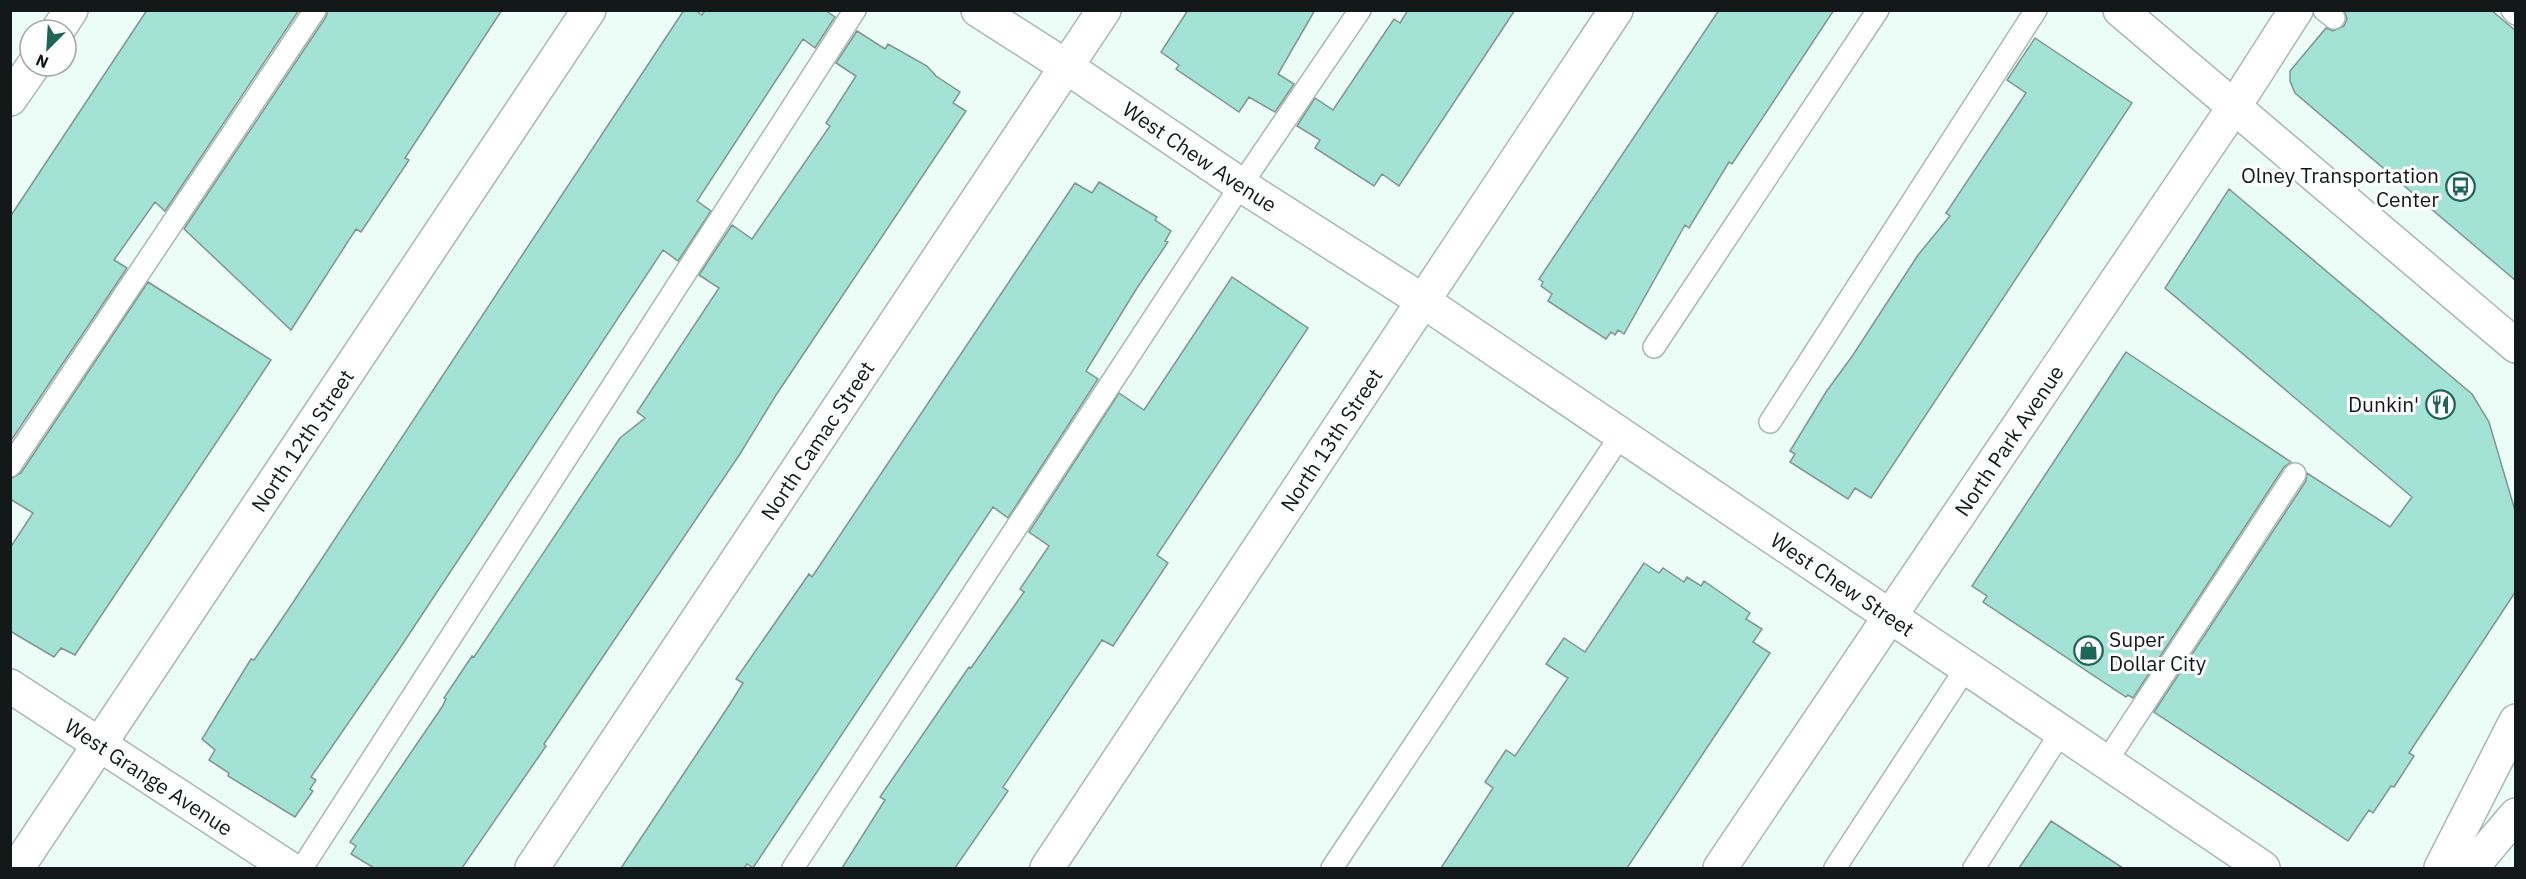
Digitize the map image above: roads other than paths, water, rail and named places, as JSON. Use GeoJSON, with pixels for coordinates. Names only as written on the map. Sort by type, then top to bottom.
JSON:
{"type":"FeatureCollection","features":[{"type":"Feature","properties":{"kind":"street","name":"North 12th Street"},"geometry":{"type":"LineString","coordinates":[[17,868],[589,10]]}},
{"type":"Feature","properties":{"kind":"street","name":"West Chew Avenue"},"geometry":{"type":"LineString","coordinates":[[978,10],[1067,67],[1241,185],[1423,301]]}},
{"type":"Feature","properties":{"kind":"street","name":"North Camac Street"},"geometry":{"type":"LineString","coordinates":[[532,868],[1104,10]]}},
{"type":"Feature","properties":{"kind":"street","name":"North 13th Street"},"geometry":{"type":"LineString","coordinates":[[1047,868],[1616,10]]}},
{"type":"Feature","properties":{"kind":"street"},"geometry":{"type":"LineString","coordinates":[[2120,10],[2516,346]]}},
{"type":"Feature","properties":{"kind":"street","name":"North Park Avenue"},"geometry":{"type":"LineString","coordinates":[[1720,868],[2234,107],[2296,10]]}},
{"type":"Feature","properties":{"kind":"street"},"geometry":{"type":"LineString","coordinates":[[10,99],[25,78]]}},
{"type":"Feature","properties":{"kind":"street","name":"West Chew Street"},"geometry":{"type":"LineString","coordinates":[[1423,301],[2263,868]]}},
{"type":"Feature","properties":{"kind":"street","name":"West Grange Avenue"},"geometry":{"type":"LineString","coordinates":[[10,686],[289,868]]}},
{"type":"Feature","properties":{"kind":"street"},"geometry":{"type":"LineString","coordinates":[[2441,868],[2516,721]]}},
{"type":"Feature","properties":{"kind":"street"},"geometry":{"type":"LineString","coordinates":[[2471,868],[2516,815]]}},
{"type":"Feature","properties":{"kind":"lane"},"geometry":{"type":"LineString","coordinates":[[10,466],[315,10]]}},
{"type":"Feature","properties":{"kind":"lane"},"geometry":{"type":"LineString","coordinates":[[302,868],[855,10]]}},
{"type":"Feature","properties":{"kind":"lane"},"geometry":{"type":"LineString","coordinates":[[793,868],[1241,185],[1360,10]]}},
{"type":"Feature","properties":{"kind":"lane"},"geometry":{"type":"LineString","coordinates":[[1654,347],[1878,10]]}},
{"type":"Feature","properties":{"kind":"lane"},"geometry":{"type":"LineString","coordinates":[[1770,422],[2036,10]]}},
{"type":"Feature","properties":{"kind":"lane"},"geometry":{"type":"LineString","coordinates":[[2512,10],[2516,14]]}},
{"type":"Feature","properties":{"kind":"lane"},"geometry":{"type":"LineString","coordinates":[[1332,868],[1621,435]]}},
{"type":"Feature","properties":{"kind":"lane"},"geometry":{"type":"LineString","coordinates":[[2106,762],[2295,474]]}},
{"type":"Feature","properties":{"kind":"lane"},"geometry":{"type":"LineString","coordinates":[[1835,868],[1966,668]]}},
{"type":"Feature","properties":{"kind":"lane"},"geometry":{"type":"LineString","coordinates":[[1974,868],[2061,732]]}},
{"type":"Feature","properties":{"kind":"place","name":"Olney Transportation Center"},"geometry":{"type":"Point","coordinates":[2460,187]}},
{"type":"Feature","properties":{"kind":"place","name":"Dunkin'"},"geometry":{"type":"Point","coordinates":[2440,404]}},
{"type":"Feature","properties":{"kind":"place","name":"Super Dollar City"},"geometry":{"type":"Point","coordinates":[2088,651]}}]}
